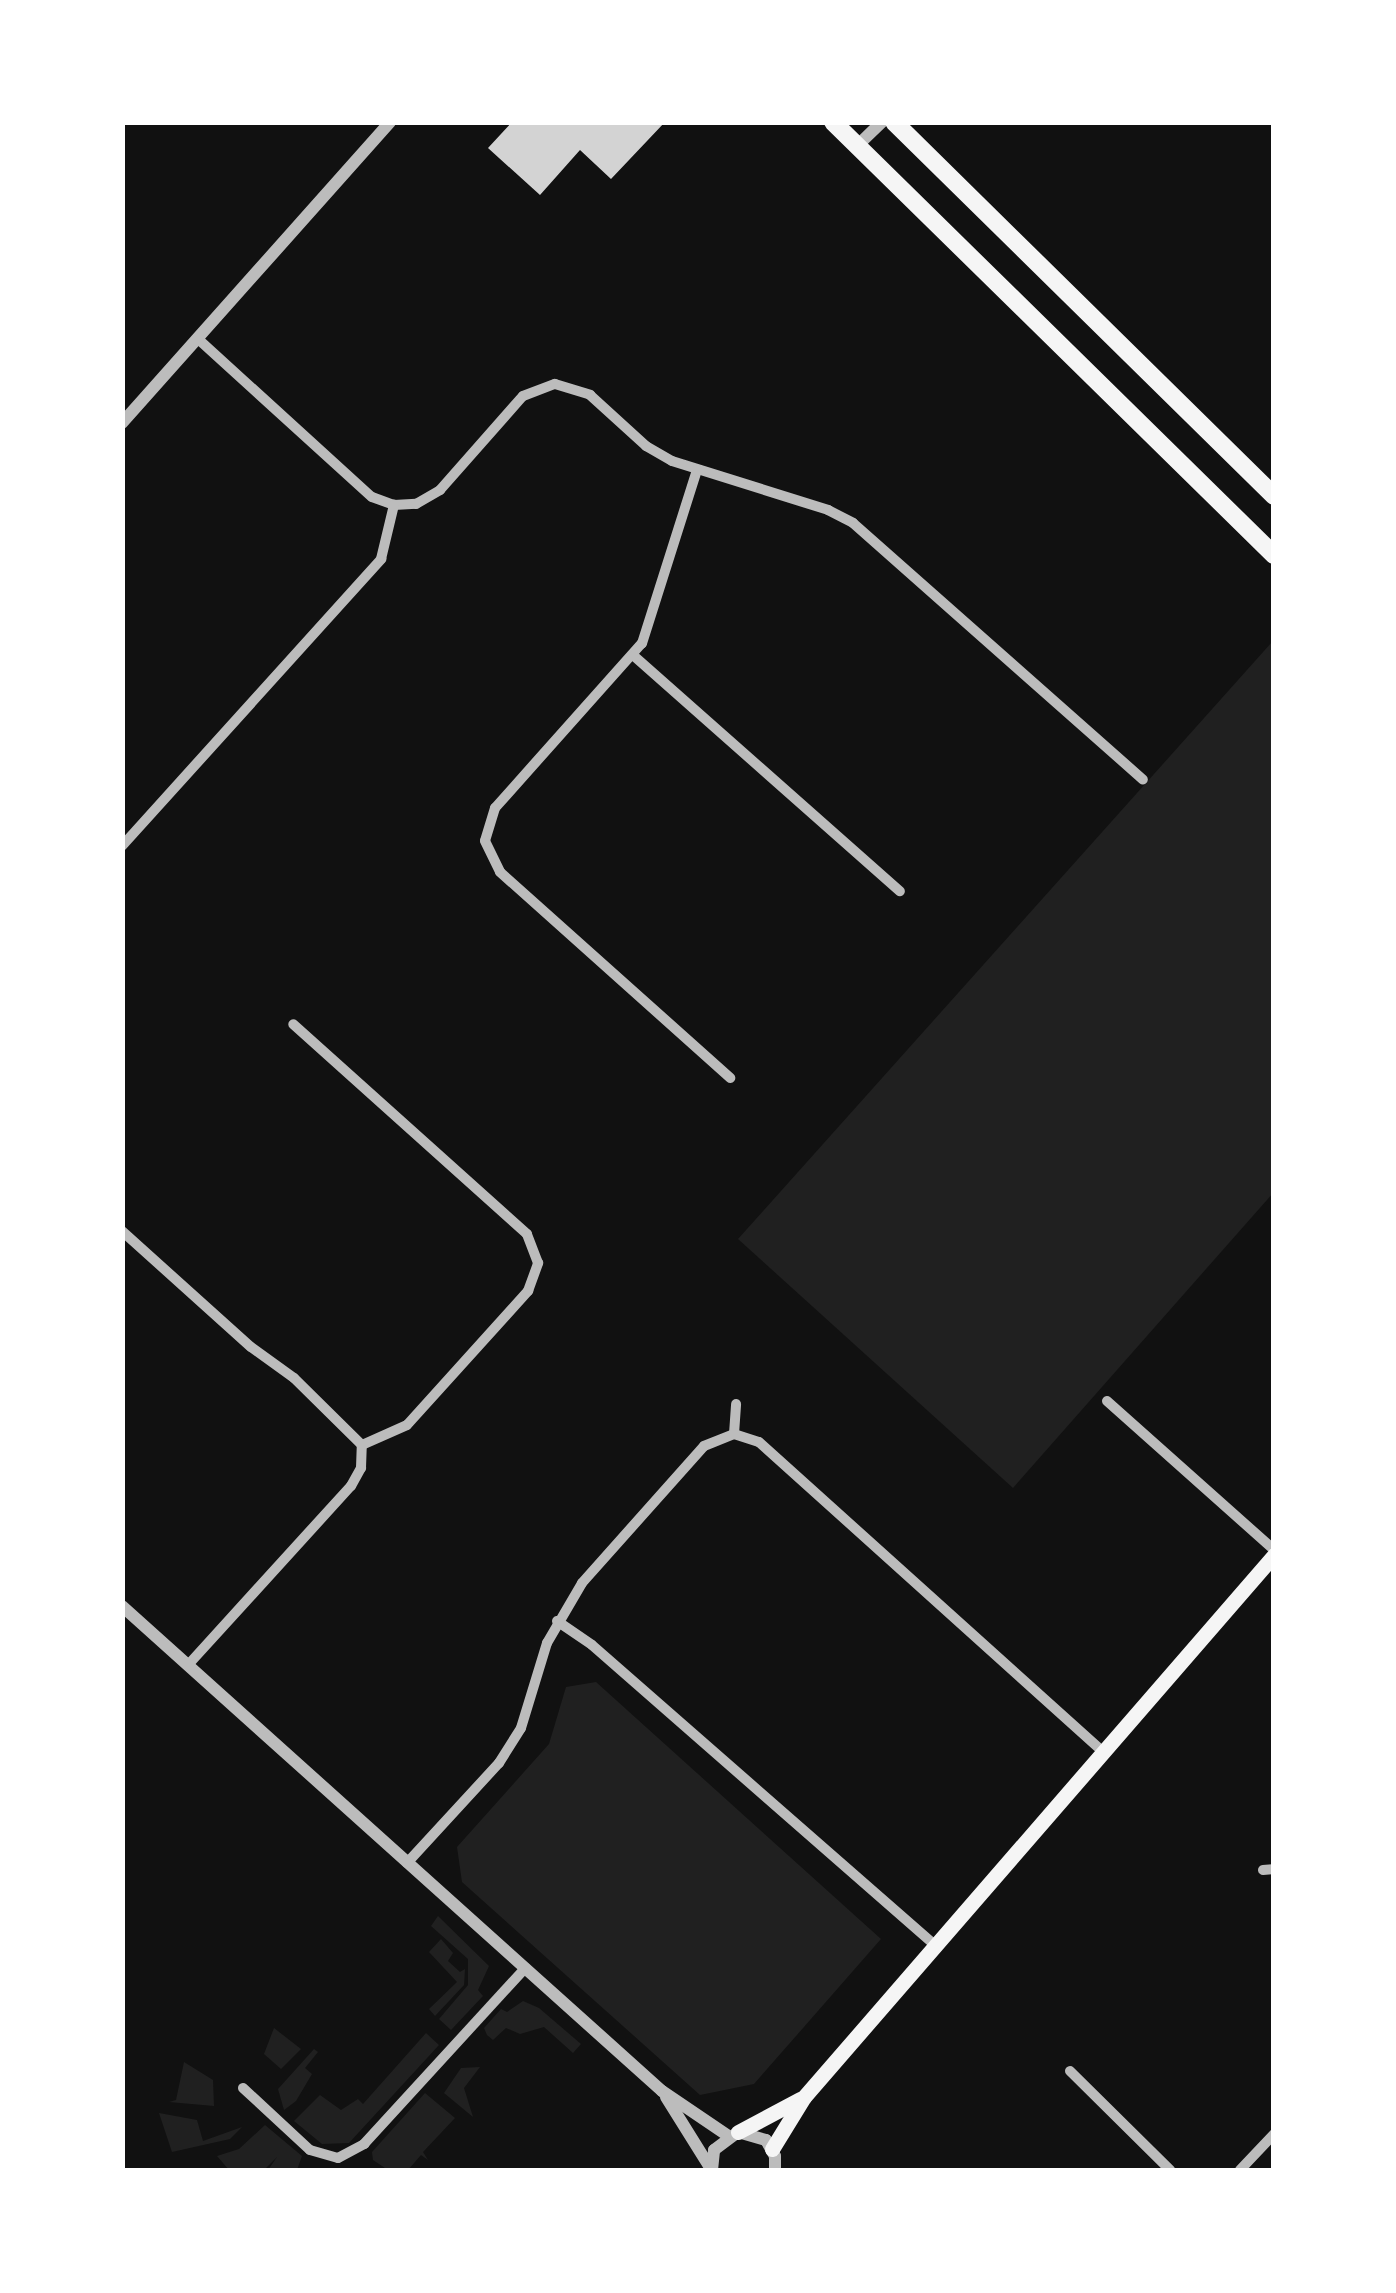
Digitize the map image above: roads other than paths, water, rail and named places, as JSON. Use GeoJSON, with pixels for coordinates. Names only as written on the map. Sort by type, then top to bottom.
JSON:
{"type":"FeatureCollection","features":[{"type":"Feature","properties":{"kind":"main road"},"geometry":{"type":"LineString","coordinates":[[894,122],[1274,496]]}},
{"type":"Feature","properties":{"kind":"main road"},"geometry":{"type":"LineString","coordinates":[[836,123],[1274,555]]}},
{"type":"Feature","properties":{"kind":"main road"},"geometry":{"type":"LineString","coordinates":[[772,2148],[804,2097],[937,1948],[1274,1553]]}},
{"type":"Feature","properties":{"kind":"main road"},"geometry":{"type":"LineString","coordinates":[[733,2133],[804,2097]]}},
{"type":"Feature","properties":{"kind":"street"},"geometry":{"type":"LineString","coordinates":[[122,423],[390,122]]}},
{"type":"Feature","properties":{"kind":"street"},"geometry":{"type":"LineString","coordinates":[[857,146],[882,122]]}},
{"type":"Feature","properties":{"kind":"street"},"geometry":{"type":"LineString","coordinates":[[197,338],[372,497],[394,505],[416,504],[440,490],[523,396],[555,384],[590,395],[646,446],[698,470],[828,510],[853,523],[1143,780]]}},
{"type":"Feature","properties":{"kind":"street"},"geometry":{"type":"LineString","coordinates":[[698,470],[648,630],[634,656],[495,808],[485,842],[500,872],[730,1078]]}},
{"type":"Feature","properties":{"kind":"street"},"geometry":{"type":"LineString","coordinates":[[122,846],[381,559],[394,505]]}},
{"type":"Feature","properties":{"kind":"street"},"geometry":{"type":"LineString","coordinates":[[634,656],[900,891]]}},
{"type":"Feature","properties":{"kind":"street"},"geometry":{"type":"LineString","coordinates":[[294,1024],[527,1234],[538,1263],[528,1291],[407,1425],[362,1445]]}},
{"type":"Feature","properties":{"kind":"street"},"geometry":{"type":"LineString","coordinates":[[122,1232],[252,1347],[294,1378],[362,1445],[361,1468],[352,1486],[188,1665]]}},
{"type":"Feature","properties":{"kind":"street"},"geometry":{"type":"LineString","coordinates":[[1107,1401],[1274,1553]]}},
{"type":"Feature","properties":{"kind":"street"},"geometry":{"type":"LineString","coordinates":[[734,1434],[736,1404]]}},
{"type":"Feature","properties":{"kind":"street"},"geometry":{"type":"LineString","coordinates":[[408,1863],[498,1762],[521,1728],[556,1621],[582,1583],[704,1446],[734,1434],[758,1442],[1104,1753]]}},
{"type":"Feature","properties":{"kind":"street"},"geometry":{"type":"LineString","coordinates":[[122,1606],[662,2091],[733,2133],[758,2134],[772,2148],[774,2170]]}},
{"type":"Feature","properties":{"kind":"street"},"geometry":{"type":"LineString","coordinates":[[556,1621],[592,1646],[937,1948]]}},
{"type":"Feature","properties":{"kind":"street"},"geometry":{"type":"LineString","coordinates":[[243,2088],[310,2150],[338,2158],[364,2144],[525,1968]]}},
{"type":"Feature","properties":{"kind":"street"},"geometry":{"type":"LineString","coordinates":[[1070,2071],[1170,2170]]}},
{"type":"Feature","properties":{"kind":"street"},"geometry":{"type":"LineString","coordinates":[[662,2091],[711,2170]]}},
{"type":"Feature","properties":{"kind":"street"},"geometry":{"type":"LineString","coordinates":[[711,2170],[714,2150],[733,2133]]}},
{"type":"Feature","properties":{"kind":"street"},"geometry":{"type":"LineString","coordinates":[[1240,2170],[1274,2134]]}}]}
